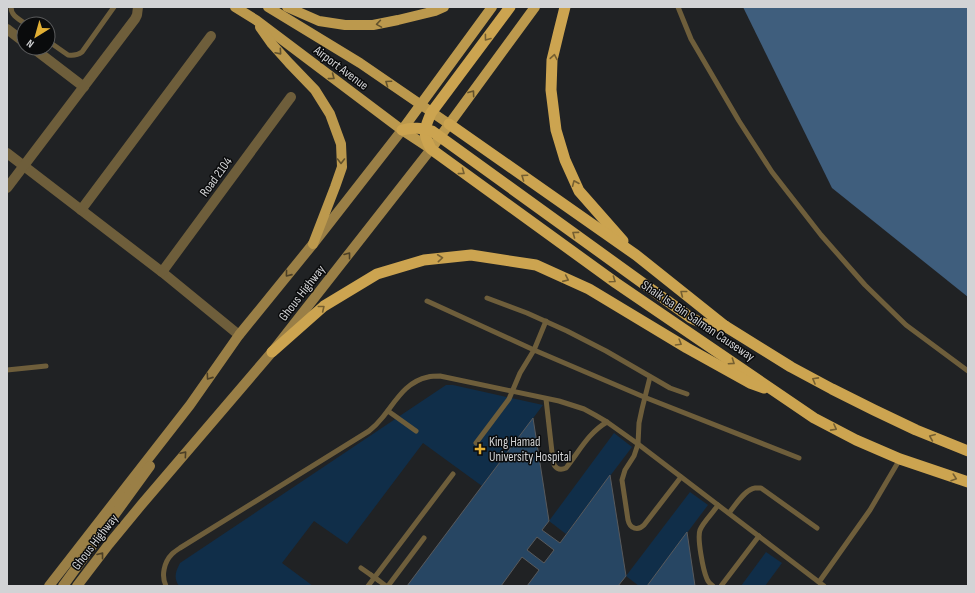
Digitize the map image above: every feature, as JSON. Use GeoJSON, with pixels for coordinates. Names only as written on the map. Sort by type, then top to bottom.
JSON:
{"type":"FeatureCollection","features":[{"type":"Feature","properties":{"kind":"highway"},"geometry":{"type":"LineString","coordinates":[[430,149],[425,137],[425,129],[431,113],[510,7]]}},
{"type":"Feature","properties":{"kind":"highway"},"geometry":{"type":"LineString","coordinates":[[566,7],[552,60],[551,90],[556,130],[565,160],[579,191],[636,255]]}},
{"type":"Feature","properties":{"kind":"highway","name":"Shaik Isa Bin Salman Causeway"},"geometry":{"type":"LineString","coordinates":[[449,124],[636,255],[725,326],[791,367],[832,389],[916,430],[968,451]]}},
{"type":"Feature","properties":{"kind":"highway"},"geometry":{"type":"LineString","coordinates":[[402,130],[417,128],[432,131],[691,318],[714,326],[725,326]]}},
{"type":"Feature","properties":{"kind":"highway","name":"Shaik Isa Bin Salman Causeway"},"geometry":{"type":"LineString","coordinates":[[430,149],[616,283],[821,421],[856,440],[900,459],[968,482]]}},
{"type":"Feature","properties":{"kind":"highway"},"geometry":{"type":"LineString","coordinates":[[272,352],[324,306],[377,274],[424,260],[471,255],[536,265],[589,289],[750,383],[778,393]]}},
{"type":"Feature","properties":{"kind":"main road","name":"Airport Avenue"},"geometry":{"type":"LineString","coordinates":[[235,7],[256,20],[402,130],[430,149]]}},
{"type":"Feature","properties":{"kind":"main road","name":"Airport Avenue"},"geometry":{"type":"LineString","coordinates":[[268,7],[360,63],[449,124]]}},
{"type":"Feature","properties":{"kind":"main road"},"geometry":{"type":"LineString","coordinates":[[287,7],[320,21],[345,25],[373,25],[435,11],[444,7]]}},
{"type":"Feature","properties":{"kind":"main road","name":"Ghous Highway"},"geometry":{"type":"LineString","coordinates":[[49,586],[190,404],[239,335],[313,244],[402,130],[492,7]]}},
{"type":"Feature","properties":{"kind":"main road","name":"Ghous Highway"},"geometry":{"type":"LineString","coordinates":[[77,586],[114,538],[169,472],[272,352],[440,136],[535,7]]}},
{"type":"Feature","properties":{"kind":"main road"},"geometry":{"type":"LineString","coordinates":[[256,20],[272,44],[288,63],[315,90],[330,114],[341,144],[342,167],[313,244]]}},
{"type":"Feature","properties":{"kind":"main road"},"geometry":{"type":"LineString","coordinates":[[63,586],[180,426],[190,404]]}},
{"type":"Feature","properties":{"kind":"street"},"geometry":{"type":"LineString","coordinates":[[7,188],[137,16],[138,7]]}},
{"type":"Feature","properties":{"kind":"street"},"geometry":{"type":"LineString","coordinates":[[7,29],[16,36]]}},
{"type":"Feature","properties":{"kind":"street"},"geometry":{"type":"LineString","coordinates":[[81,210],[211,36]]}},
{"type":"Feature","properties":{"kind":"street"},"geometry":{"type":"LineString","coordinates":[[43,56],[84,87]]}},
{"type":"Feature","properties":{"kind":"street","name":"Road 2104"},"geometry":{"type":"LineString","coordinates":[[162,272],[291,97]]}},
{"type":"Feature","properties":{"kind":"street"},"geometry":{"type":"LineString","coordinates":[[7,153],[162,272],[239,335]]}},
{"type":"Feature","properties":{"kind":"lane"},"geometry":{"type":"LineString","coordinates":[[11,7],[11,11],[16,16]]}},
{"type":"Feature","properties":{"kind":"lane"},"geometry":{"type":"LineString","coordinates":[[56,47],[68,55],[72,56],[79,54],[114,7]]}},
{"type":"Feature","properties":{"kind":"lane"},"geometry":{"type":"LineString","coordinates":[[678,7],[691,38],[739,121],[772,172],[821,235],[865,285],[906,325],[968,371]]}},
{"type":"Feature","properties":{"kind":"lane"},"geometry":{"type":"LineString","coordinates":[[487,298],[546,321],[587,341],[670,388],[687,394]]}},
{"type":"Feature","properties":{"kind":"lane"},"geometry":{"type":"LineString","coordinates":[[427,301],[534,350],[644,397],[799,458]]}},
{"type":"Feature","properties":{"kind":"lane"},"geometry":{"type":"LineString","coordinates":[[476,443],[509,399],[520,373],[534,350],[546,321]]}},
{"type":"Feature","properties":{"kind":"lane"},"geometry":{"type":"LineString","coordinates":[[7,370],[46,366]]}},
{"type":"Feature","properties":{"kind":"lane"},"geometry":{"type":"LineString","coordinates":[[166,586],[163,572],[166,562],[172,554],[193,539],[369,431],[388,411],[404,389],[427,377],[440,376],[559,401],[584,409],[595,415],[638,444],[824,586]]}},
{"type":"Feature","properties":{"kind":"lane"},"geometry":{"type":"LineString","coordinates":[[650,377],[644,397],[638,444],[634,456],[625,470],[622,480],[628,520],[631,527],[638,529],[642,528],[681,477]]}},
{"type":"Feature","properties":{"kind":"lane"},"geometry":{"type":"LineString","coordinates":[[546,399],[553,461],[554,465],[559,470],[566,468],[592,433],[606,422]]}},
{"type":"Feature","properties":{"kind":"lane"},"geometry":{"type":"LineString","coordinates":[[388,411],[416,431]]}},
{"type":"Feature","properties":{"kind":"lane"},"geometry":{"type":"LineString","coordinates":[[819,582],[870,510],[900,459]]}},
{"type":"Feature","properties":{"kind":"lane"},"geometry":{"type":"LineString","coordinates":[[368,586],[453,474]]}},
{"type":"Feature","properties":{"kind":"lane"},"geometry":{"type":"LineString","coordinates":[[729,514],[745,493],[750,489],[761,488],[817,528]]}},
{"type":"Feature","properties":{"kind":"lane"},"geometry":{"type":"LineString","coordinates":[[713,586],[709,583],[706,577],[699,545],[699,535],[702,526],[718,505]]}},
{"type":"Feature","properties":{"kind":"lane"},"geometry":{"type":"LineString","coordinates":[[721,586],[759,536]]}},
{"type":"Feature","properties":{"kind":"lane"},"geometry":{"type":"LineString","coordinates":[[361,568],[387,586],[424,538]]}},
{"type":"Feature","properties":{"kind":"shaded area"},"geometry":{"type":"Polygon","coordinates":[[[743,7],[968,7],[968,297],[832,188],[743,7]]]}},
{"type":"Feature","properties":{"kind":"shaded area"},"geometry":{"type":"Polygon","coordinates":[[[446,385],[453,385],[543,405],[482,486],[423,443],[347,544],[314,521],[282,563],[313,586],[179,586],[177,583],[176,571],[180,563],[446,385]]]}},
{"type":"Feature","properties":{"kind":"shaded area"},"geometry":{"type":"Polygon","coordinates":[[[614,433],[632,447],[566,534],[549,521],[614,433]]]}},
{"type":"Feature","properties":{"kind":"shaded area"},"geometry":{"type":"Polygon","coordinates":[[[690,492],[708,505],[647,586],[639,586],[626,576],[690,492]]]}},
{"type":"Feature","properties":{"kind":"shaded area"},"geometry":{"type":"Polygon","coordinates":[[[766,552],[782,563],[765,586],[741,586],[766,552]]]}},
{"type":"Feature","properties":{"kind":"building"},"geometry":{"type":"Polygon","coordinates":[[[533,418],[549,521],[542,530],[560,543],[610,475],[626,576],[618,586],[527,586],[539,570],[522,557],[501,586],[407,586],[533,418]],[[537,537],[527,550],[544,563],[554,550],[537,537]]]}},
{"type":"Feature","properties":{"kind":"building"},"geometry":{"type":"Polygon","coordinates":[[[687,532],[695,586],[647,586],[687,532]]]}},
{"type":"Feature","properties":{"kind":"place","name":"King Hamad University Hospital"},"geometry":{"type":"Point","coordinates":[480,449]}}]}
